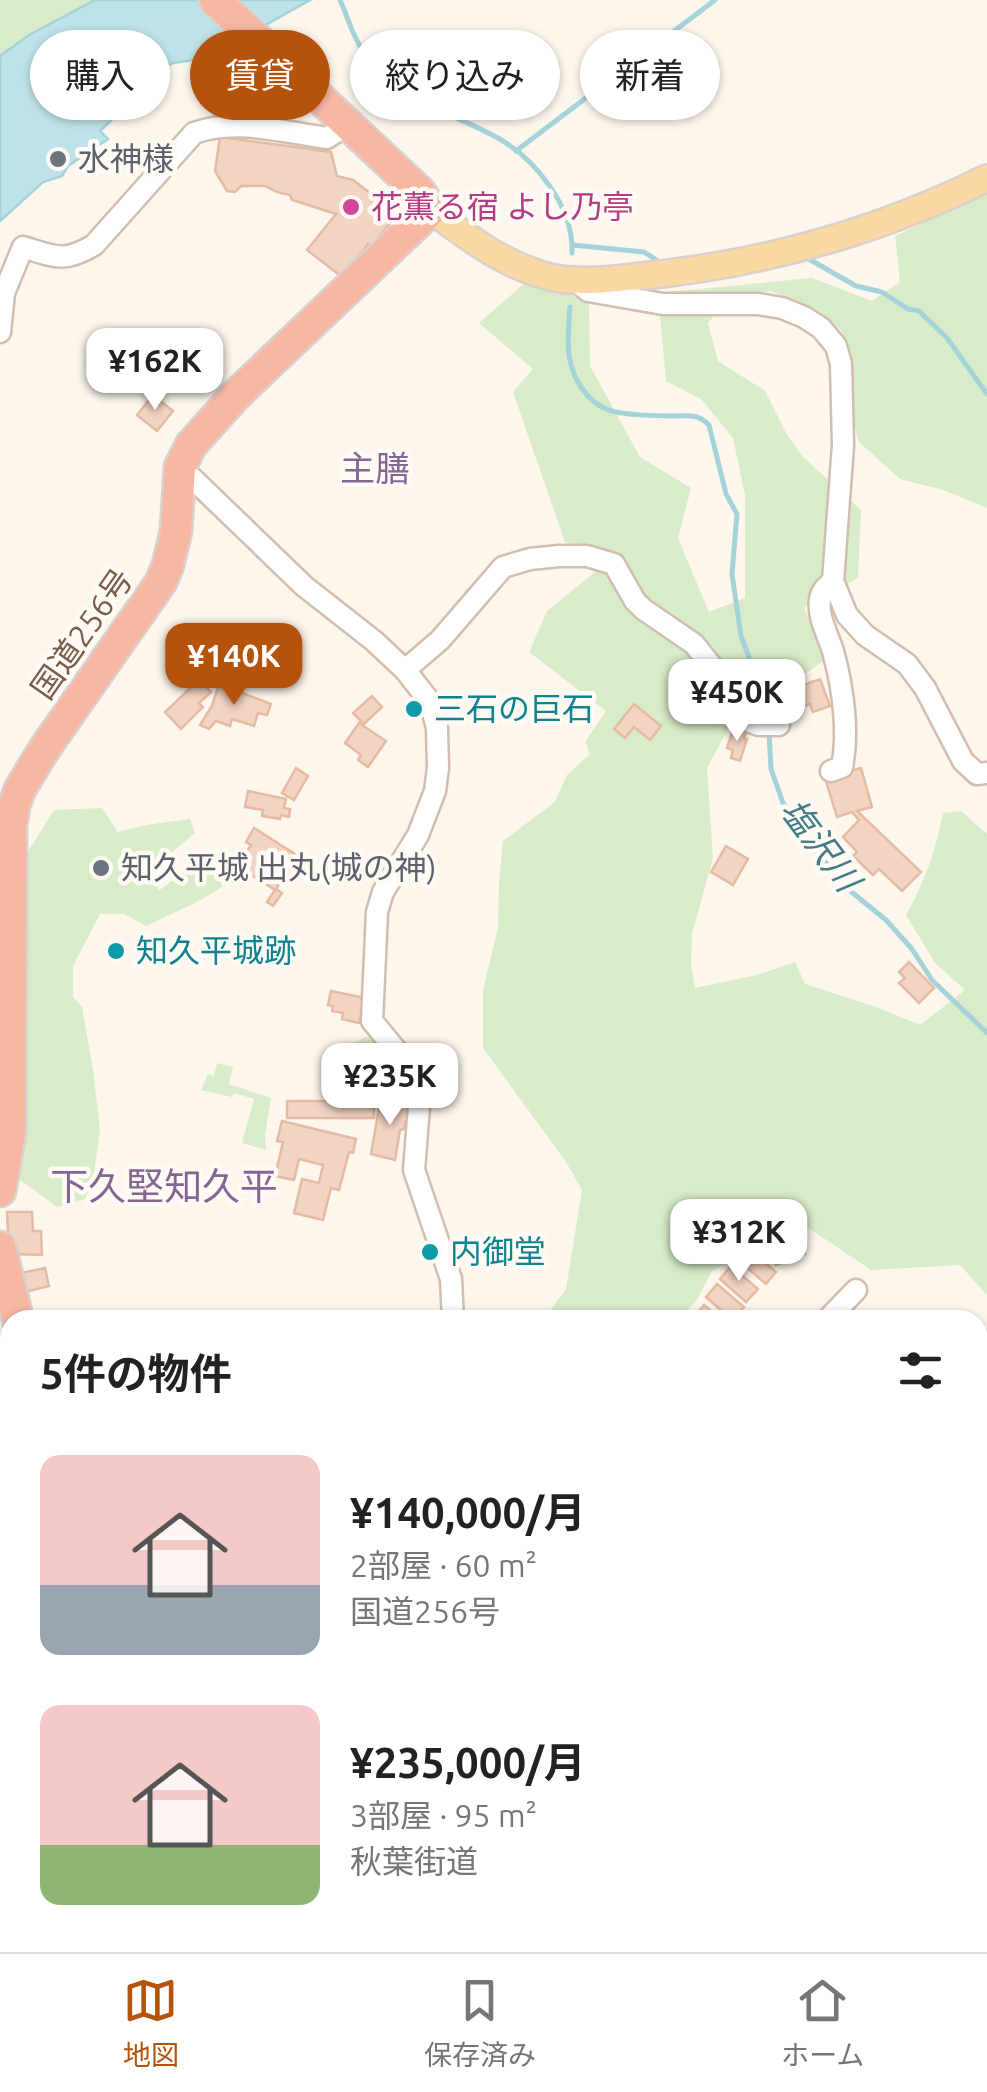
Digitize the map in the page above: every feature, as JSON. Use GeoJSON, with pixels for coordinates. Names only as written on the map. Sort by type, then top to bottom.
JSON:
{"type":"FeatureCollection","features":[{"type":"Feature","properties":{"kind":"highway"},"geometry":{"type":"LineString","coordinates":[[215,0],[420,192],[431,210]]}},
{"type":"Feature","properties":{"kind":"highway","name":"国道256号"},"geometry":{"type":"LineString","coordinates":[[1,1178],[10,1131],[9,858],[14,806],[20,789],[161,582],[176,532],[179,474],[191,445],[236,395],[431,210]]}},
{"type":"Feature","properties":{"kind":"highway"},"geometry":{"type":"LineString","coordinates":[[0,1246],[16,1310]]}},
{"type":"Feature","properties":{"kind":"main road"},"geometry":{"type":"LineString","coordinates":[[431,210],[491,254],[552,277],[575,280],[675,273],[781,254],[844,237],[987,178]]}},
{"type":"Feature","properties":{"kind":"street"},"geometry":{"type":"LineString","coordinates":[[0,332],[4,293],[23,247],[60,259],[77,256],[94,244],[194,133],[229,125],[328,138],[348,124]]}},
{"type":"Feature","properties":{"kind":"street"},"geometry":{"type":"LineString","coordinates":[[575,280],[588,291],[664,304],[758,304],[782,308],[822,328],[836,346],[841,364],[843,445],[833,581],[848,616],[865,634],[906,664],[925,688],[963,761],[976,774],[987,773]]}},
{"type":"Feature","properties":{"kind":"street"},"geometry":{"type":"LineString","coordinates":[[179,474],[192,478],[304,586],[405,670],[427,698],[433,713],[437,728],[435,790],[418,835],[383,892],[377,912],[372,1021],[414,1072],[420,1094],[414,1170],[451,1279],[452,1310]]}},
{"type":"Feature","properties":{"kind":"street"},"geometry":{"type":"LineString","coordinates":[[405,670],[440,640],[503,567],[530,559],[587,556],[614,564],[634,601],[694,644],[748,721],[769,725]]}},
{"type":"Feature","properties":{"kind":"street"},"geometry":{"type":"LineString","coordinates":[[830,771],[842,767],[846,750],[835,658],[821,614],[820,599],[833,581]]}},
{"type":"Feature","properties":{"kind":"street"},"geometry":{"type":"LineString","coordinates":[[837,1310],[856,1290]]}},
{"type":"Feature","properties":{"kind":"green space"},"geometry":{"type":"Polygon","coordinates":[[[0,0],[95,0],[38,30],[30,30],[30,34],[0,56],[0,0]]]}},
{"type":"Feature","properties":{"kind":"green space"},"geometry":{"type":"Polygon","coordinates":[[[987,193],[987,508],[943,490],[900,479],[858,441],[842,331],[813,310],[771,291],[732,295],[708,323],[718,361],[765,391],[803,457],[861,510],[858,578],[804,608],[826,659],[728,729],[707,768],[713,858],[692,934],[691,965],[695,988],[757,975],[795,962],[805,984],[920,1025],[965,990],[935,963],[906,915],[929,866],[943,813],[961,811],[987,834],[987,1295],[960,1265],[871,1270],[807,1227],[712,1271],[688,1310],[550,1310],[566,1289],[582,1190],[483,1048],[483,990],[498,928],[503,841],[555,802],[567,775],[590,754],[585,742],[606,711],[529,652],[547,611],[616,555],[565,542],[513,392],[533,369],[479,323],[526,282],[589,300],[590,366],[640,457],[691,488],[678,538],[709,612],[745,598],[745,495],[733,438],[701,399],[666,381],[658,293],[812,278],[872,301],[900,282],[895,236],[987,193]]]}},
{"type":"Feature","properties":{"kind":"green space"},"geometry":{"type":"Polygon","coordinates":[[[102,808],[118,832],[190,819],[195,833],[154,867],[158,891],[191,868],[217,867],[222,887],[146,926],[124,914],[100,914],[73,966],[73,997],[82,1007],[100,1130],[93,1180],[85,1199],[57,1207],[11,1173],[24,858],[54,810],[102,808]]]}},
{"type":"Feature","properties":{"kind":"green space"},"geometry":{"type":"Polygon","coordinates":[[[365,1037],[383,1042],[407,1073],[402,1087],[364,1093],[332,1072],[336,1053],[365,1037]]]}},
{"type":"Feature","properties":{"kind":"green space"},"geometry":{"type":"Polygon","coordinates":[[[217,1063],[233,1067],[229,1084],[271,1098],[266,1150],[242,1143],[254,1099],[201,1090],[208,1074],[214,1076],[217,1063]]]}},
{"type":"Feature","properties":{"kind":"water"},"geometry":{"type":"Polygon","coordinates":[[[95,0],[310,0],[257,30],[190,30],[190,60],[170,64],[170,30],[38,30],[95,0]]]}},
{"type":"Feature","properties":{"kind":"water"},"geometry":{"type":"Polygon","coordinates":[[[29,35],[30,120],[112,120],[100,131],[108,139],[68,166],[62,176],[43,182],[0,221],[0,56],[29,35]]]}},
{"type":"Feature","properties":{"kind":"building","name":"花薫る宿 よし乃亭"},"geometry":{"type":"Polygon","coordinates":[[[220,137],[331,152],[337,176],[353,180],[397,214],[342,277],[307,250],[336,214],[292,200],[290,195],[265,186],[241,186],[235,192],[227,191],[215,171],[220,137]]]}},
{"type":"Feature","properties":{"kind":"building"},"geometry":{"type":"Polygon","coordinates":[[[153,395],[173,411],[157,431],[137,415],[153,395]]]}},
{"type":"Feature","properties":{"kind":"building"},"geometry":{"type":"Polygon","coordinates":[[[234,631],[255,637],[246,672],[225,667],[234,631]]]}},
{"type":"Feature","properties":{"kind":"building"},"geometry":{"type":"Polygon","coordinates":[[[205,674],[213,678],[207,688],[211,692],[199,703],[203,707],[181,729],[165,712],[205,674]]]}},
{"type":"Feature","properties":{"kind":"building"},"geometry":{"type":"Polygon","coordinates":[[[820,679],[830,706],[813,712],[810,704],[799,708],[792,689],[820,679]]]}},
{"type":"Feature","properties":{"kind":"building"},"geometry":{"type":"Polygon","coordinates":[[[219,684],[271,704],[267,715],[258,713],[254,726],[232,719],[230,726],[216,721],[209,729],[200,725],[219,684]]]}},
{"type":"Feature","properties":{"kind":"building"},"geometry":{"type":"Polygon","coordinates":[[[372,696],[382,707],[364,724],[353,713],[372,696]]]}},
{"type":"Feature","properties":{"kind":"building"},"geometry":{"type":"Polygon","coordinates":[[[634,704],[661,726],[650,740],[634,727],[625,738],[614,729],[634,704]]]}},
{"type":"Feature","properties":{"kind":"building"},"geometry":{"type":"Polygon","coordinates":[[[359,723],[386,741],[368,767],[358,760],[361,755],[345,743],[359,723]]]}},
{"type":"Feature","properties":{"kind":"building"},"geometry":{"type":"Polygon","coordinates":[[[738,729],[746,732],[747,739],[740,761],[731,758],[733,750],[727,748],[732,733],[736,734],[738,729]]]}},
{"type":"Feature","properties":{"kind":"building"},"geometry":{"type":"Polygon","coordinates":[[[296,768],[308,776],[294,800],[282,793],[296,768]]]}},
{"type":"Feature","properties":{"kind":"building"},"geometry":{"type":"Polygon","coordinates":[[[861,768],[872,807],[857,811],[921,872],[902,891],[879,869],[873,875],[853,856],[857,852],[843,837],[859,820],[852,812],[837,817],[825,778],[861,768]]]}},
{"type":"Feature","properties":{"kind":"building"},"geometry":{"type":"Polygon","coordinates":[[[248,791],[286,799],[284,808],[290,809],[289,817],[262,816],[263,810],[245,807],[248,791]]]}},
{"type":"Feature","properties":{"kind":"building"},"geometry":{"type":"Polygon","coordinates":[[[254,828],[306,861],[299,872],[291,867],[276,889],[282,893],[273,906],[267,902],[275,890],[237,866],[251,845],[246,842],[254,828]]]}},
{"type":"Feature","properties":{"kind":"building"},"geometry":{"type":"Polygon","coordinates":[[[726,846],[748,859],[733,885],[711,872],[726,846]]]}},
{"type":"Feature","properties":{"kind":"building"},"geometry":{"type":"Polygon","coordinates":[[[909,962],[934,988],[919,1003],[899,983],[905,978],[899,972],[909,962]]]}},
{"type":"Feature","properties":{"kind":"building"},"geometry":{"type":"Polygon","coordinates":[[[331,991],[365,998],[359,1023],[342,1019],[343,1013],[332,1011],[333,1006],[328,1005],[331,991]]]}},
{"type":"Feature","properties":{"kind":"building"},"geometry":{"type":"Polygon","coordinates":[[[430,1081],[449,1084],[445,1105],[427,1102],[430,1081]]]}},
{"type":"Feature","properties":{"kind":"building"},"geometry":{"type":"Polygon","coordinates":[[[287,1101],[374,1101],[374,1118],[287,1118],[287,1101]]]}},
{"type":"Feature","properties":{"kind":"building"},"geometry":{"type":"Polygon","coordinates":[[[380,1102],[411,1104],[411,1122],[405,1122],[400,1130],[395,1160],[371,1154],[380,1102]]]}},
{"type":"Feature","properties":{"kind":"building"},"geometry":{"type":"Polygon","coordinates":[[[282,1121],[356,1139],[339,1190],[331,1188],[323,1220],[294,1213],[302,1179],[319,1183],[323,1165],[299,1159],[294,1180],[275,1176],[283,1142],[277,1141],[282,1121]]]}},
{"type":"Feature","properties":{"kind":"building"},"geometry":{"type":"Polygon","coordinates":[[[7,1212],[32,1212],[33,1231],[41,1231],[42,1255],[9,1254],[7,1212]]]}},
{"type":"Feature","properties":{"kind":"building"},"geometry":{"type":"Polygon","coordinates":[[[799,1237],[805,1254],[776,1265],[769,1248],[799,1237]]]}},
{"type":"Feature","properties":{"kind":"building"},"geometry":{"type":"Polygon","coordinates":[[[755,1255],[776,1272],[766,1284],[745,1266],[755,1255]]]}},
{"type":"Feature","properties":{"kind":"building"},"geometry":{"type":"Polygon","coordinates":[[[731,1266],[758,1289],[746,1302],[720,1279],[731,1266]]]}},
{"type":"Feature","properties":{"kind":"building"},"geometry":{"type":"Polygon","coordinates":[[[45,1268],[49,1286],[17,1294],[12,1275],[45,1268]]]}},
{"type":"Feature","properties":{"kind":"building"},"geometry":{"type":"Polygon","coordinates":[[[717,1284],[744,1307],[721,1310],[706,1297],[717,1284]]]}},
{"type":"Feature","properties":{"kind":"waterway","name":"塩沢川"},"geometry":{"type":"LineString","coordinates":[[340,0],[362,50],[387,74],[427,103],[511,146],[538,171],[566,218],[572,253]]}},
{"type":"Feature","properties":{"kind":"waterway"},"geometry":{"type":"LineString","coordinates":[[516,151],[715,0]]}},
{"type":"Feature","properties":{"kind":"waterway"},"geometry":{"type":"LineString","coordinates":[[572,245],[644,252],[661,263]]}},
{"type":"Feature","properties":{"kind":"waterway"},"geometry":{"type":"LineString","coordinates":[[803,259],[919,311],[947,338],[987,394]]}},
{"type":"Feature","properties":{"kind":"waterway","name":"塩沢川"},"geometry":{"type":"LineString","coordinates":[[570,307],[571,363],[577,380],[593,401],[614,412],[692,416],[709,425],[726,494],[737,514],[732,574],[741,636],[749,657],[746,687],[764,705],[769,721]]}},
{"type":"Feature","properties":{"kind":"waterway","name":"塩沢川"},"geometry":{"type":"LineString","coordinates":[[769,732],[771,769],[783,803],[821,857],[848,889],[886,920],[932,980],[987,1033]]}},
{"type":"Feature","properties":{"kind":"place","name":"水神様"},"geometry":{"type":"Point","coordinates":[58,159]}},
{"type":"Feature","properties":{"kind":"place","name":"花薫る宿 よし乃亭"},"geometry":{"type":"Point","coordinates":[351,207]}},
{"type":"Feature","properties":{"kind":"place","name":"三石の巨石"},"geometry":{"type":"Point","coordinates":[414,709]}},
{"type":"Feature","properties":{"kind":"place","name":"知久平城 出丸(城の神)"},"geometry":{"type":"Point","coordinates":[101,868]}},
{"type":"Feature","properties":{"kind":"place","name":"知久平城跡"},"geometry":{"type":"Point","coordinates":[116,951]}},
{"type":"Feature","properties":{"kind":"place","name":"内御堂"},"geometry":{"type":"Point","coordinates":[430,1252]}},
{"type":"Feature","properties":{"kind":"district","name":"主膳"},"geometry":{"type":"Point","coordinates":[375,469]}},
{"type":"Feature","properties":{"kind":"district","name":"下久堅知久平"},"geometry":{"type":"Point","coordinates":[164,1187]}}]}
